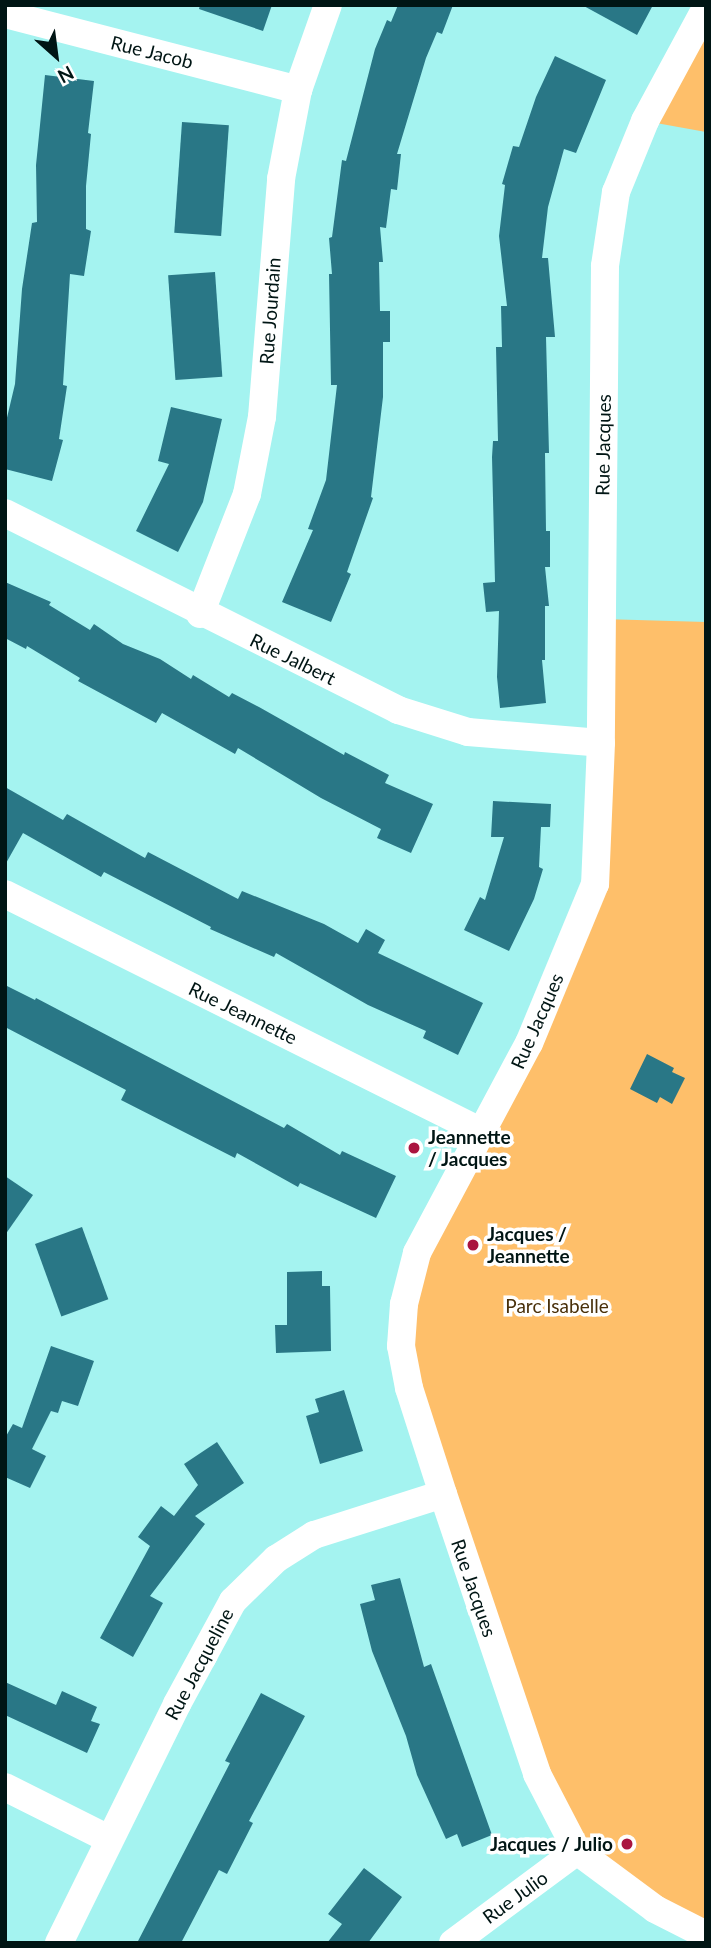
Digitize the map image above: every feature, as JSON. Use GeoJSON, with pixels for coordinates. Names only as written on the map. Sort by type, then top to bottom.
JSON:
{"type":"FeatureCollection","features":[{"type":"Feature","properties":{"kind":"street","name":"Rue Jourdain"},"geometry":{"type":"LineString","coordinates":[[200,614],[247,494],[262,417],[281,179],[298,90],[328,5]]}},
{"type":"Feature","properties":{"kind":"street","name":"Rue Jacques"},"geometry":{"type":"LineString","coordinates":[[706,8],[645,121],[616,192],[605,266],[601,743],[595,884],[529,1043],[417,1253],[404,1304],[401,1346],[409,1388],[537,1774],[577,1851],[655,1909],[706,1935]]}},
{"type":"Feature","properties":{"kind":"street","name":"Rue Jacob"},"geometry":{"type":"LineString","coordinates":[[5,14],[298,90]]}},
{"type":"Feature","properties":{"kind":"street","name":"Rue Jalbert"},"geometry":{"type":"LineString","coordinates":[[5,513],[200,614],[398,710],[468,732],[601,743]]}},
{"type":"Feature","properties":{"kind":"street","name":"Rue Jeannette"},"geometry":{"type":"LineString","coordinates":[[5,894],[482,1132]]}},
{"type":"Feature","properties":{"kind":"street","name":"Rue Jacqueline"},"geometry":{"type":"LineString","coordinates":[[59,1943],[109,1839],[233,1601],[276,1559],[314,1535],[443,1494]]}},
{"type":"Feature","properties":{"kind":"street"},"geometry":{"type":"LineString","coordinates":[[5,1787],[109,1839]]}},
{"type":"Feature","properties":{"kind":"street","name":"Rue Julio"},"geometry":{"type":"LineString","coordinates":[[453,1943],[577,1851]]}},
{"type":"Feature","properties":{"kind":"green space"},"geometry":{"type":"Polygon","coordinates":[[[706,5],[706,132],[645,121],[706,5]]]}},
{"type":"Feature","properties":{"kind":"green space","name":"Parc Isabelle"},"geometry":{"type":"Polygon","coordinates":[[[602,619],[706,622],[706,1936],[577,1851],[443,1494],[404,1304],[595,884],[602,619]]]}},
{"type":"Feature","properties":{"kind":"building"},"geometry":{"type":"Polygon","coordinates":[[[200,5],[272,5],[263,31],[199,9],[200,5]]]}},
{"type":"Feature","properties":{"kind":"building"},"geometry":{"type":"Polygon","coordinates":[[[398,5],[453,5],[442,34],[437,32],[426,58],[397,154],[401,154],[397,190],[391,189],[386,228],[380,227],[383,262],[379,262],[380,311],[390,311],[390,342],[383,342],[383,397],[373,498],[347,572],[351,574],[331,622],[282,602],[313,530],[308,529],[326,480],[337,385],[331,385],[329,274],[332,274],[329,238],[332,237],[342,160],[346,161],[375,49],[387,20],[391,22],[398,5]]]}},
{"type":"Feature","properties":{"kind":"building"},"geometry":{"type":"Polygon","coordinates":[[[582,5],[653,5],[637,35],[582,5]]]}},
{"type":"Feature","properties":{"kind":"building"},"geometry":{"type":"Polygon","coordinates":[[[555,56],[606,80],[576,153],[564,149],[548,207],[542,258],[548,258],[555,337],[546,337],[549,453],[545,453],[546,531],[550,531],[550,567],[545,567],[549,606],[545,606],[545,660],[542,660],[546,703],[500,708],[497,677],[499,611],[486,612],[483,583],[495,582],[492,457],[493,441],[498,441],[496,347],[502,347],[501,306],[507,306],[499,236],[505,185],[502,184],[513,146],[519,147],[536,97],[555,56]]]}},
{"type":"Feature","properties":{"kind":"building"},"geometry":{"type":"Polygon","coordinates":[[[45,75],[94,81],[86,186],[86,229],[91,231],[84,276],[70,274],[63,385],[67,386],[59,439],[63,440],[52,481],[5,469],[5,426],[15,384],[22,289],[32,223],[37,222],[36,165],[45,75]]]}},
{"type":"Feature","properties":{"kind":"building"},"geometry":{"type":"Polygon","coordinates":[[[182,122],[229,125],[221,236],[174,233],[182,122]]]}},
{"type":"Feature","properties":{"kind":"building"},"geometry":{"type":"Polygon","coordinates":[[[215,272],[222,377],[175,380],[168,275],[215,272]]]}},
{"type":"Feature","properties":{"kind":"building"},"geometry":{"type":"Polygon","coordinates":[[[171,407],[222,419],[203,502],[178,552],[136,531],[169,464],[158,461],[171,407]]]}},
{"type":"Feature","properties":{"kind":"building"},"geometry":{"type":"Polygon","coordinates":[[[5,582],[51,602],[49,605],[90,630],[94,624],[123,644],[160,659],[191,679],[193,675],[229,697],[232,693],[259,707],[344,755],[345,752],[389,775],[385,783],[433,804],[411,853],[377,838],[381,829],[321,798],[238,748],[235,754],[162,713],[156,723],[78,681],[80,678],[27,646],[26,649],[5,638],[5,582]]]}},
{"type":"Feature","properties":{"kind":"building"},"geometry":{"type":"Polygon","coordinates":[[[5,787],[63,820],[67,814],[145,858],[148,852],[238,899],[242,891],[324,924],[358,943],[366,929],[385,940],[378,953],[483,1003],[458,1055],[423,1038],[426,1031],[368,1005],[276,953],[274,957],[210,929],[211,927],[104,872],[101,877],[23,833],[5,865],[5,787]]]}},
{"type":"Feature","properties":{"kind":"building"},"geometry":{"type":"Polygon","coordinates":[[[493,801],[551,804],[550,827],[541,827],[539,867],[543,869],[534,899],[509,951],[464,930],[480,897],[485,900],[504,837],[491,837],[493,801]]]}},
{"type":"Feature","properties":{"kind":"building"},"geometry":{"type":"Polygon","coordinates":[[[5,985],[35,1000],[36,998],[284,1128],[287,1124],[340,1155],[342,1151],[396,1176],[376,1218],[300,1183],[298,1187],[237,1153],[235,1158],[121,1100],[126,1090],[5,1027],[5,985]]]}},
{"type":"Feature","properties":{"kind":"building"},"geometry":{"type":"Polygon","coordinates":[[[647,1054],[674,1068],[672,1072],[685,1078],[672,1104],[660,1097],[657,1103],[630,1089],[647,1054]]]}},
{"type":"Feature","properties":{"kind":"building"},"geometry":{"type":"Polygon","coordinates":[[[5,1176],[33,1195],[5,1235],[5,1176]]]}},
{"type":"Feature","properties":{"kind":"building"},"geometry":{"type":"Polygon","coordinates":[[[82,1227],[108,1299],[61,1316],[35,1244],[82,1227]]]}},
{"type":"Feature","properties":{"kind":"building"},"geometry":{"type":"Polygon","coordinates":[[[322,1271],[322,1286],[330,1286],[331,1351],[276,1353],[275,1325],[287,1325],[287,1272],[322,1271]]]}},
{"type":"Feature","properties":{"kind":"building"},"geometry":{"type":"Polygon","coordinates":[[[51,1346],[94,1361],[78,1406],[62,1401],[58,1413],[51,1411],[32,1449],[46,1456],[30,1488],[5,1477],[5,1438],[13,1424],[22,1428],[51,1346]]]}},
{"type":"Feature","properties":{"kind":"building"},"geometry":{"type":"Polygon","coordinates":[[[344,1390],[363,1451],[320,1464],[306,1416],[319,1412],[315,1399],[344,1390]]]}},
{"type":"Feature","properties":{"kind":"building"},"geometry":{"type":"Polygon","coordinates":[[[217,1442],[244,1483],[195,1516],[205,1524],[150,1596],[163,1603],[133,1657],[100,1638],[150,1546],[138,1537],[161,1506],[174,1516],[198,1485],[184,1464],[217,1442]]]}},
{"type":"Feature","properties":{"kind":"building"},"geometry":{"type":"Polygon","coordinates":[[[400,1578],[424,1667],[431,1664],[492,1835],[462,1847],[457,1834],[446,1839],[417,1775],[406,1736],[372,1651],[360,1604],[375,1600],[371,1585],[400,1578]]]}},
{"type":"Feature","properties":{"kind":"building"},"geometry":{"type":"Polygon","coordinates":[[[5,1682],[56,1705],[62,1691],[97,1707],[91,1721],[100,1724],[87,1753],[5,1715],[5,1682]]]}},
{"type":"Feature","properties":{"kind":"building"},"geometry":{"type":"Polygon","coordinates":[[[261,1693],[305,1716],[249,1821],[253,1823],[227,1874],[219,1870],[181,1943],[137,1943],[230,1763],[225,1761],[261,1693]]]}},
{"type":"Feature","properties":{"kind":"building"},"geometry":{"type":"Polygon","coordinates":[[[364,1868],[402,1897],[368,1943],[327,1943],[342,1924],[328,1914],[364,1868]]]}},
{"type":"Feature","properties":{"kind":"place","name":"Jeannette / Jacques"},"geometry":{"type":"Point","coordinates":[414,1148]}},
{"type":"Feature","properties":{"kind":"place","name":"Jacques / Jeannette"},"geometry":{"type":"Point","coordinates":[473,1245]}},
{"type":"Feature","properties":{"kind":"place","name":"Jacques / Julio"},"geometry":{"type":"Point","coordinates":[627,1844]}}]}
